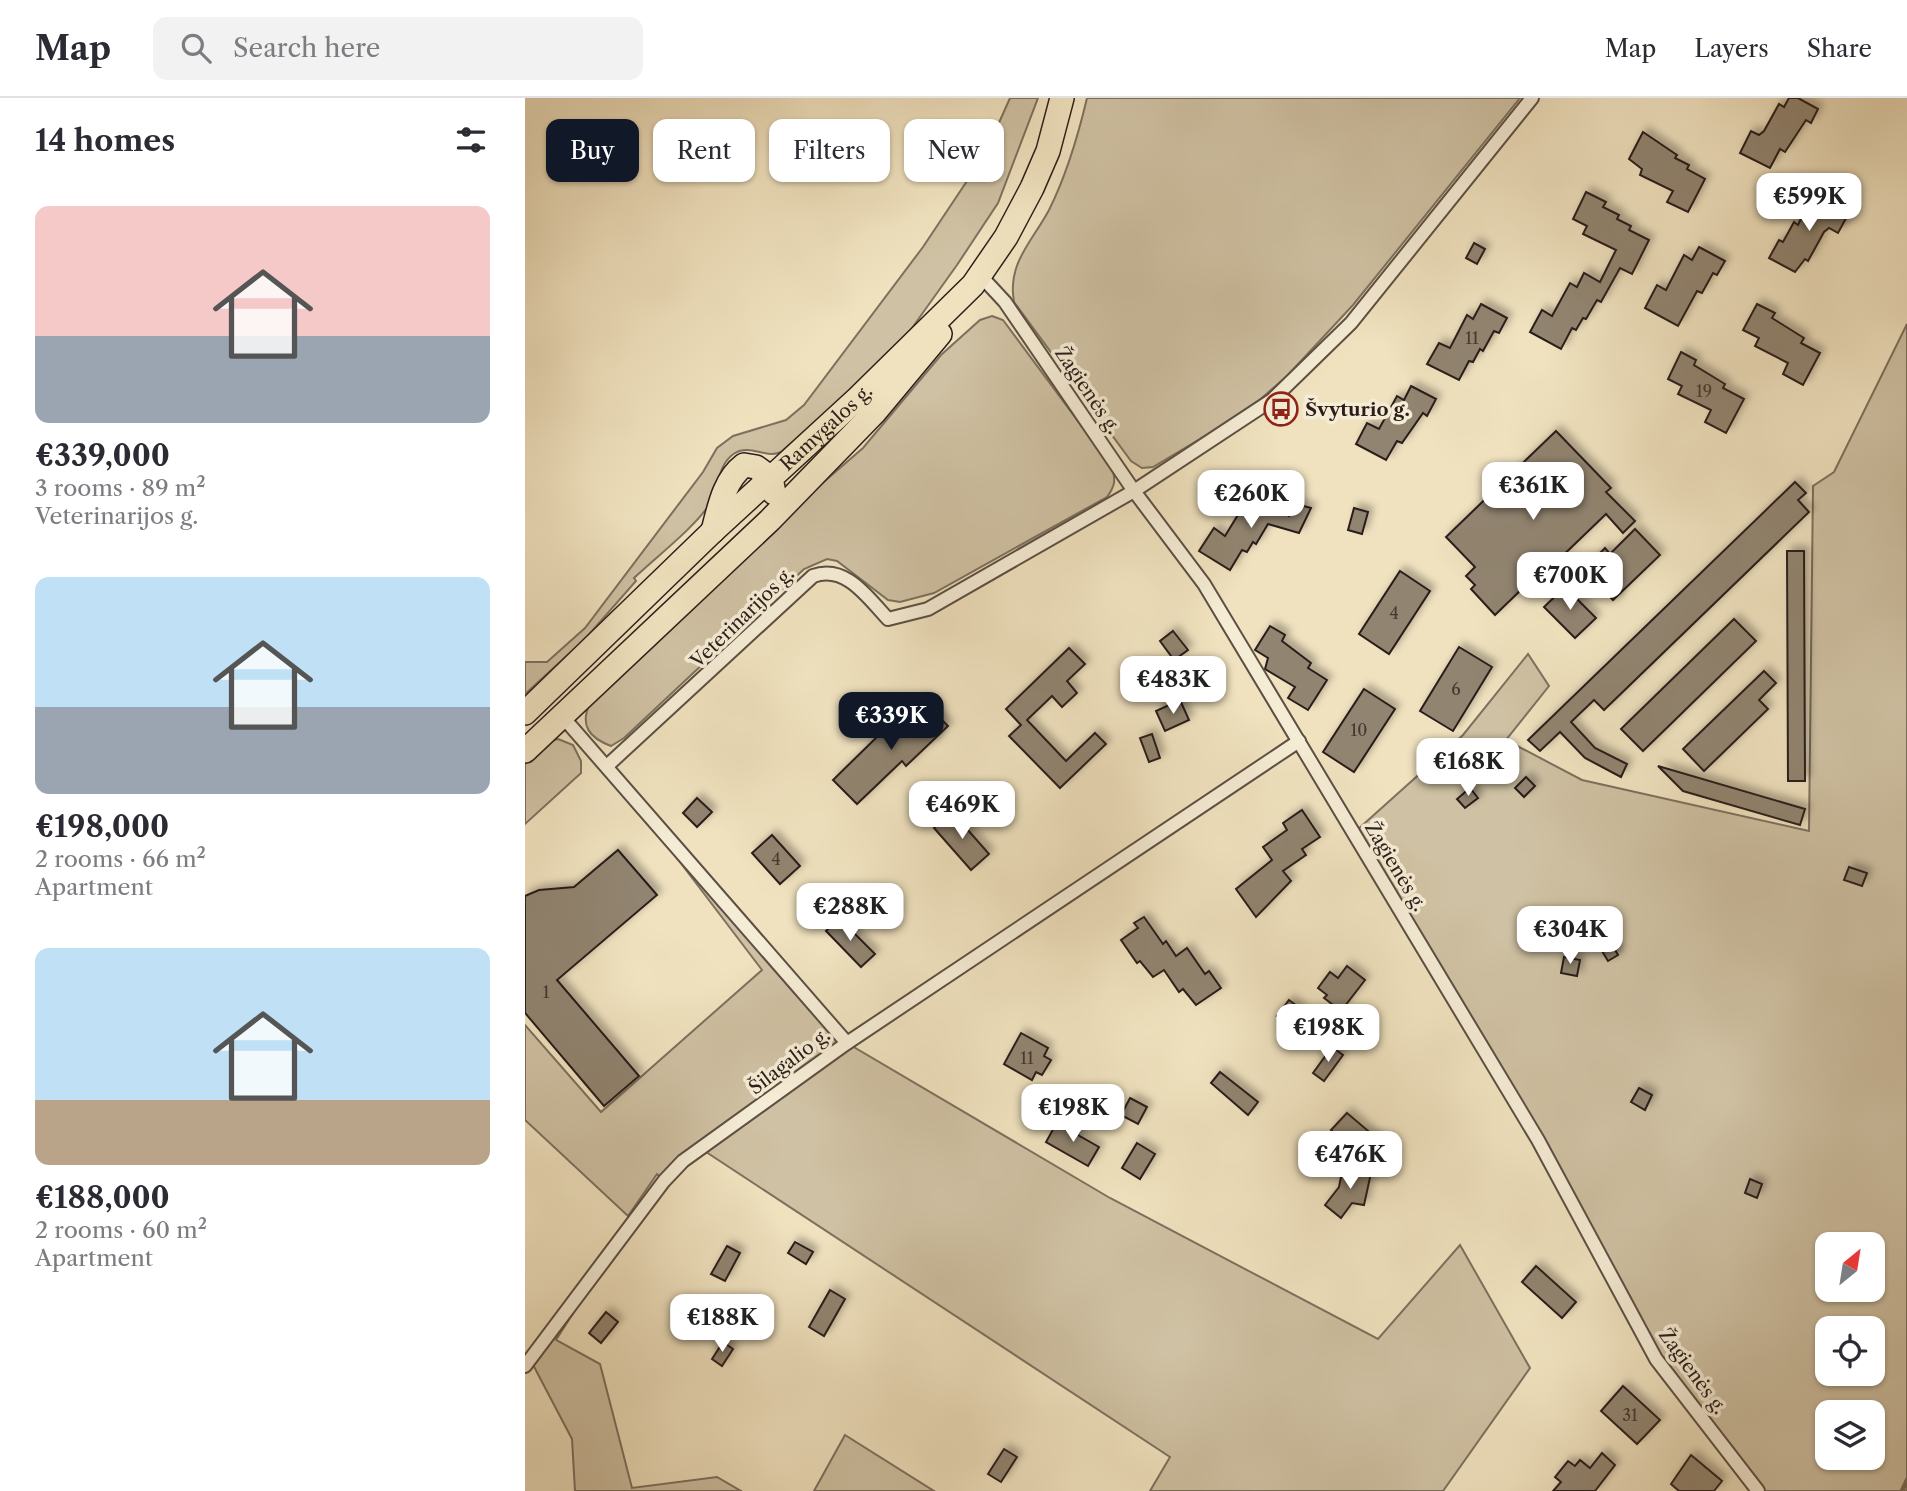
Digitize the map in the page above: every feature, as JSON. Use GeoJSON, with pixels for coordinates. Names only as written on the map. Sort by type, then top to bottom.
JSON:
{"type":"FeatureCollection","features":[{"type":"Feature","properties":{"kind":"highway","name":"Ramygalos g."},"geometry":{"type":"LineString","coordinates":[[771,478],[858,398],[977,280],[1006,237],[1032,188],[1048,151],[1062,98]]}},
{"type":"Feature","properties":{"kind":"highway"},"geometry":{"type":"LineString","coordinates":[[525,751],[770,520],[912,370],[977,280]]}},
{"type":"Feature","properties":{"kind":"highway"},"geometry":{"type":"LineString","coordinates":[[525,713],[713,531],[735,472],[744,465],[757,467],[771,478],[774,501],[770,520]]}},
{"type":"Feature","properties":{"kind":"street"},"geometry":{"type":"LineString","coordinates":[[1134,491],[1272,400],[1302,372],[1351,323],[1532,98]]}},
{"type":"Feature","properties":{"kind":"street","name":"Žagienės g."},"geometry":{"type":"LineString","coordinates":[[977,280],[1005,302],[1134,491],[1204,584],[1538,1140],[1656,1359],[1758,1491]]}},
{"type":"Feature","properties":{"kind":"street","name":"Veterinarijos g."},"geometry":{"type":"LineString","coordinates":[[607,766],[813,576],[822,572],[840,574],[851,581],[888,619],[928,609],[1134,491]]}},
{"type":"Feature","properties":{"kind":"street","name":"Šilagalio g."},"geometry":{"type":"LineString","coordinates":[[525,1366],[664,1181],[683,1161],[847,1043],[562,716]]}},
{"type":"Feature","properties":{"kind":"street"},"geometry":{"type":"LineString","coordinates":[[847,1043],[1299,741]]}},
{"type":"Feature","properties":{"kind":"shaded area"},"geometry":{"type":"Polygon","coordinates":[[[1010,98],[1038,98],[998,203],[907,335],[876,370],[781,452],[770,454],[747,450],[735,453],[729,458],[721,470],[712,499],[702,514],[634,578],[636,581],[585,639],[525,694],[525,662],[547,662],[585,628],[703,472],[717,448],[733,436],[786,420],[804,405],[923,247],[966,182],[1004,182],[1004,119],[1001,119],[1010,98]]]}},
{"type":"Feature","properties":{"kind":"shaded area"},"geometry":{"type":"Polygon","coordinates":[[[1087,98],[1520,98],[1353,305],[1287,376],[1247,411],[1153,467],[1142,468],[1131,461],[1014,302],[1014,276],[1018,264],[1061,183],[1087,98]]]}},
{"type":"Feature","properties":{"kind":"shaded area"},"geometry":{"type":"Polygon","coordinates":[[[992,316],[1003,320],[1112,467],[1114,483],[1107,497],[934,593],[900,602],[888,600],[837,561],[827,559],[804,569],[624,738],[611,746],[592,735],[586,725],[590,703],[804,499],[863,448],[941,355],[980,320],[992,316]]]}},
{"type":"Feature","properties":{"kind":"shaded area"},"geometry":{"type":"Polygon","coordinates":[[[1907,324],[1907,1491],[1762,1491],[1650,1340],[1356,831],[1463,735],[1528,654],[1549,686],[1506,740],[1582,780],[1809,831],[1813,486],[1834,472],[1907,324]]]}},
{"type":"Feature","properties":{"kind":"shaded area"},"geometry":{"type":"Polygon","coordinates":[[[558,739],[573,745],[581,761],[581,773],[525,824],[525,764],[548,742],[558,739]]]}},
{"type":"Feature","properties":{"kind":"shaded area"},"geometry":{"type":"Polygon","coordinates":[[[607,766],[847,1043],[1110,1198],[1378,1339],[1460,1245],[1530,1368],[1443,1491],[1150,1491],[1170,1457],[700,1148],[664,1181],[657,1174],[628,1216],[525,1120],[525,1025],[601,1112],[762,970],[607,766]]]}},
{"type":"Feature","properties":{"kind":"shaded area"},"geometry":{"type":"Polygon","coordinates":[[[613,1251],[556,1340],[600,1364],[632,1488],[717,1477],[741,1491],[575,1491],[572,1439],[530,1359],[613,1251]]]}},
{"type":"Feature","properties":{"kind":"shaded area"},"geometry":{"type":"Polygon","coordinates":[[[845,1435],[934,1491],[814,1491],[845,1435]]]}},
{"type":"Feature","properties":{"kind":"building"},"geometry":{"type":"Polygon","coordinates":[[[1789,98],[1798,98],[1818,109],[1811,123],[1806,120],[1785,152],[1780,149],[1770,168],[1740,153],[1751,131],[1759,135],[1764,131],[1779,104],[1784,107],[1789,98]]]}},
{"type":"Feature","properties":{"kind":"building"},"geometry":{"type":"Polygon","coordinates":[[[1643,132],[1677,155],[1675,158],[1689,165],[1687,169],[1705,179],[1688,212],[1667,202],[1673,191],[1640,175],[1642,169],[1629,159],[1643,132]]]}},
{"type":"Feature","properties":{"kind":"building"},"geometry":{"type":"Polygon","coordinates":[[[1586,192],[1606,202],[1603,207],[1619,215],[1617,219],[1631,226],[1629,230],[1649,240],[1632,274],[1620,268],[1601,302],[1597,300],[1576,330],[1572,328],[1561,349],[1530,332],[1542,310],[1552,316],[1570,283],[1577,287],[1584,273],[1600,282],[1616,250],[1583,234],[1587,226],[1573,219],[1586,192]]]}},
{"type":"Feature","properties":{"kind":"building"},"geometry":{"type":"Polygon","coordinates":[[[1819,194],[1850,211],[1838,233],[1829,228],[1824,232],[1808,261],[1805,259],[1795,272],[1769,258],[1779,240],[1783,242],[1794,222],[1798,225],[1804,212],[1808,214],[1819,194]]]}},
{"type":"Feature","properties":{"kind":"building"},"geometry":{"type":"Polygon","coordinates":[[[1474,243],[1485,249],[1477,264],[1466,258],[1474,243]]]}},
{"type":"Feature","properties":{"kind":"building"},"geometry":{"type":"Polygon","coordinates":[[[1699,247],[1725,261],[1717,275],[1713,273],[1702,293],[1697,291],[1678,326],[1645,308],[1657,285],[1666,290],[1684,255],[1692,260],[1699,247]]]}},
{"type":"Feature","properties":{"kind":"building"},"geometry":{"type":"Polygon","coordinates":[[[1481,304],[1507,318],[1499,333],[1494,331],[1483,351],[1480,349],[1473,362],[1469,361],[1459,380],[1427,364],[1439,343],[1450,348],[1467,315],[1473,319],[1481,304]]]}},
{"type":"Feature","properties":{"kind":"building"},"geometry":{"type":"Polygon","coordinates":[[[1757,304],[1775,313],[1772,318],[1804,338],[1801,343],[1820,353],[1803,385],[1783,374],[1788,363],[1755,346],[1759,338],[1743,330],[1757,304]]]}},
{"type":"Feature","properties":{"kind":"building"},"geometry":{"type":"Polygon","coordinates":[[[1681,352],[1696,360],[1694,365],[1725,384],[1723,388],[1744,399],[1726,433],[1705,422],[1711,410],[1678,394],[1682,386],[1668,379],[1681,352]]]}},
{"type":"Feature","properties":{"kind":"building"},"geometry":{"type":"Polygon","coordinates":[[[1411,386],[1436,399],[1427,416],[1423,413],[1402,443],[1397,441],[1386,460],[1356,444],[1367,423],[1379,429],[1397,396],[1404,400],[1411,386]]]}},
{"type":"Feature","properties":{"kind":"building"},"geometry":{"type":"Polygon","coordinates":[[[1556,431],[1611,488],[1606,492],[1635,521],[1623,533],[1606,514],[1528,589],[1525,586],[1495,615],[1471,589],[1475,585],[1466,576],[1475,567],[1446,537],[1556,431]]]}},
{"type":"Feature","properties":{"kind":"building"},"geometry":{"type":"Polygon","coordinates":[[[1795,482],[1806,493],[1798,500],[1809,512],[1604,710],[1594,700],[1571,722],[1595,748],[1627,764],[1621,777],[1585,758],[1560,732],[1540,751],[1528,740],[1795,482]]]}},
{"type":"Feature","properties":{"kind":"building"},"geometry":{"type":"Polygon","coordinates":[[[1257,496],[1289,516],[1292,503],[1311,508],[1299,533],[1268,524],[1256,544],[1253,542],[1247,552],[1242,550],[1230,570],[1199,551],[1214,528],[1225,536],[1244,505],[1250,509],[1257,496]]]}},
{"type":"Feature","properties":{"kind":"building"},"geometry":{"type":"Polygon","coordinates":[[[1354,508],[1368,512],[1362,534],[1348,530],[1354,508]]]}},
{"type":"Feature","properties":{"kind":"building"},"geometry":{"type":"Polygon","coordinates":[[[1635,529],[1660,555],[1613,600],[1583,570],[1605,548],[1610,554],[1635,529]]]}},
{"type":"Feature","properties":{"kind":"building"},"geometry":{"type":"Polygon","coordinates":[[[1787,551],[1804,551],[1805,781],[1788,781],[1787,551]]]}},
{"type":"Feature","properties":{"kind":"building"},"geometry":{"type":"Polygon","coordinates":[[[1400,571],[1430,591],[1389,654],[1359,634],[1400,571]]]}},
{"type":"Feature","properties":{"kind":"building"},"geometry":{"type":"Polygon","coordinates":[[[1565,587],[1596,618],[1575,638],[1544,607],[1565,587]]]}},
{"type":"Feature","properties":{"kind":"building"},"geometry":{"type":"Polygon","coordinates":[[[1734,619],[1756,641],[1643,751],[1621,729],[1734,619]]]}},
{"type":"Feature","properties":{"kind":"building"},"geometry":{"type":"Polygon","coordinates":[[[1270,626],[1285,635],[1282,641],[1311,663],[1308,668],[1327,680],[1308,710],[1288,698],[1295,687],[1265,669],[1268,658],[1255,650],[1270,626]]]}},
{"type":"Feature","properties":{"kind":"building"},"geometry":{"type":"Polygon","coordinates":[[[1173,631],[1188,650],[1174,660],[1160,641],[1173,631]]]}},
{"type":"Feature","properties":{"kind":"building"},"geometry":{"type":"Polygon","coordinates":[[[1459,647],[1492,667],[1453,731],[1420,711],[1459,647]]]}},
{"type":"Feature","properties":{"kind":"building"},"geometry":{"type":"Polygon","coordinates":[[[1069,648],[1085,664],[1067,681],[1077,693],[1062,707],[1052,696],[1027,720],[1066,761],[1095,733],[1106,744],[1060,788],[1009,736],[1021,725],[1006,709],[1069,648]]]}},
{"type":"Feature","properties":{"kind":"building"},"geometry":{"type":"Polygon","coordinates":[[[1764,671],[1776,683],[1759,700],[1768,709],[1704,771],[1683,749],[1764,671]]]}},
{"type":"Feature","properties":{"kind":"building"},"geometry":{"type":"Polygon","coordinates":[[[1364,689],[1395,709],[1354,772],[1323,752],[1364,689]]]}},
{"type":"Feature","properties":{"kind":"building"},"geometry":{"type":"Polygon","coordinates":[[[922,700],[948,726],[906,766],[902,761],[857,804],[833,780],[880,734],[883,737],[922,700]]]}},
{"type":"Feature","properties":{"kind":"building"},"geometry":{"type":"Polygon","coordinates":[[[1180,700],[1189,720],[1165,731],[1156,711],[1180,700]]]}},
{"type":"Feature","properties":{"kind":"building"},"geometry":{"type":"Polygon","coordinates":[[[1152,734],[1160,758],[1149,762],[1140,738],[1152,734]]]}},
{"type":"Feature","properties":{"kind":"building"},"geometry":{"type":"Polygon","coordinates":[[[1658,766],[1805,809],[1800,825],[1683,791],[1658,766]]]}},
{"type":"Feature","properties":{"kind":"building"},"geometry":{"type":"Polygon","coordinates":[[[1526,777],[1535,786],[1524,797],[1515,788],[1526,777]]]}},
{"type":"Feature","properties":{"kind":"building"},"geometry":{"type":"Polygon","coordinates":[[[1470,788],[1478,798],[1465,808],[1457,799],[1470,788]]]}},
{"type":"Feature","properties":{"kind":"building"},"geometry":{"type":"Polygon","coordinates":[[[697,798],[712,812],[697,827],[683,813],[697,798]]]}},
{"type":"Feature","properties":{"kind":"building"},"geometry":{"type":"Polygon","coordinates":[[[1302,810],[1320,837],[1302,849],[1306,855],[1283,871],[1291,881],[1256,917],[1236,889],[1272,860],[1263,847],[1287,830],[1283,823],[1302,810]]]}},
{"type":"Feature","properties":{"kind":"building"},"geometry":{"type":"Polygon","coordinates":[[[952,812],[989,854],[971,870],[934,828],[952,812]]]}},
{"type":"Feature","properties":{"kind":"building"},"geometry":{"type":"Polygon","coordinates":[[[772,835],[800,866],[780,884],[752,853],[772,835]]]}},
{"type":"Feature","properties":{"kind":"building"},"geometry":{"type":"Polygon","coordinates":[[[618,850],[657,895],[557,980],[639,1076],[604,1106],[525,1013],[525,896],[539,890],[574,887],[618,850]]]}},
{"type":"Feature","properties":{"kind":"building"},"geometry":{"type":"Polygon","coordinates":[[[1849,867],[1867,873],[1862,886],[1844,880],[1849,867]]]}},
{"type":"Feature","properties":{"kind":"building"},"geometry":{"type":"Polygon","coordinates":[[[1144,917],[1163,944],[1166,941],[1176,956],[1187,948],[1205,974],[1209,971],[1221,988],[1196,1005],[1183,989],[1179,992],[1164,970],[1153,977],[1140,961],[1137,963],[1121,940],[1138,928],[1134,923],[1144,917]]]}},
{"type":"Feature","properties":{"kind":"building"},"geometry":{"type":"Polygon","coordinates":[[[839,918],[875,954],[861,967],[826,931],[839,918]]]}},
{"type":"Feature","properties":{"kind":"building"},"geometry":{"type":"Polygon","coordinates":[[[1609,939],[1618,955],[1608,961],[1599,946],[1609,939]]]}},
{"type":"Feature","properties":{"kind":"building"},"geometry":{"type":"Polygon","coordinates":[[[1564,957],[1580,960],[1577,976],[1561,973],[1564,957]]]}},
{"type":"Feature","properties":{"kind":"building"},"geometry":{"type":"Polygon","coordinates":[[[1347,966],[1365,980],[1341,1011],[1324,998],[1327,995],[1318,988],[1330,972],[1338,978],[1347,966]]]}},
{"type":"Feature","properties":{"kind":"building"},"geometry":{"type":"Polygon","coordinates":[[[1289,1000],[1301,1009],[1290,1024],[1277,1016],[1289,1000]]]}},
{"type":"Feature","properties":{"kind":"building"},"geometry":{"type":"Polygon","coordinates":[[[1021,1033],[1048,1048],[1044,1056],[1051,1060],[1042,1075],[1036,1072],[1032,1080],[1004,1064],[1021,1033]]]}},
{"type":"Feature","properties":{"kind":"building"},"geometry":{"type":"Polygon","coordinates":[[[1332,1047],[1343,1055],[1324,1081],[1313,1073],[1332,1047]]]}},
{"type":"Feature","properties":{"kind":"building"},"geometry":{"type":"Polygon","coordinates":[[[1220,1072],[1258,1102],[1248,1115],[1211,1083],[1220,1072]]]}},
{"type":"Feature","properties":{"kind":"building"},"geometry":{"type":"Polygon","coordinates":[[[1639,1088],[1652,1095],[1645,1110],[1631,1102],[1639,1088]]]}},
{"type":"Feature","properties":{"kind":"building"},"geometry":{"type":"Polygon","coordinates":[[[1130,1098],[1147,1107],[1138,1124],[1121,1115],[1130,1098]]]}},
{"type":"Feature","properties":{"kind":"building"},"geometry":{"type":"Polygon","coordinates":[[[1347,1113],[1380,1141],[1365,1158],[1331,1130],[1347,1113]]]}},
{"type":"Feature","properties":{"kind":"building"},"geometry":{"type":"Polygon","coordinates":[[[1068,1123],[1080,1130],[1078,1135],[1099,1147],[1088,1166],[1046,1142],[1056,1124],[1065,1129],[1068,1123]]]}},
{"type":"Feature","properties":{"kind":"building"},"geometry":{"type":"Polygon","coordinates":[[[1137,1143],[1155,1154],[1140,1179],[1122,1168],[1137,1143]]]}},
{"type":"Feature","properties":{"kind":"building"},"geometry":{"type":"Polygon","coordinates":[[[1343,1167],[1371,1173],[1364,1205],[1352,1203],[1341,1218],[1325,1205],[1339,1187],[1343,1167]]]}},
{"type":"Feature","properties":{"kind":"building"},"geometry":{"type":"Polygon","coordinates":[[[1750,1179],[1762,1184],[1757,1198],[1745,1193],[1750,1179]]]}},
{"type":"Feature","properties":{"kind":"building"},"geometry":{"type":"Polygon","coordinates":[[[795,1242],[813,1252],[806,1264],[788,1253],[795,1242]]]}},
{"type":"Feature","properties":{"kind":"building"},"geometry":{"type":"Polygon","coordinates":[[[727,1246],[740,1253],[725,1281],[711,1274],[727,1246]]]}},
{"type":"Feature","properties":{"kind":"building"},"geometry":{"type":"Polygon","coordinates":[[[1536,1266],[1576,1302],[1562,1318],[1522,1282],[1536,1266]]]}},
{"type":"Feature","properties":{"kind":"building"},"geometry":{"type":"Polygon","coordinates":[[[830,1290],[845,1299],[824,1336],[809,1327],[830,1290]]]}},
{"type":"Feature","properties":{"kind":"building"},"geometry":{"type":"Polygon","coordinates":[[[606,1312],[618,1322],[601,1343],[589,1333],[606,1312]]]}},
{"type":"Feature","properties":{"kind":"building"},"geometry":{"type":"Polygon","coordinates":[[[723,1342],[733,1349],[722,1366],[712,1359],[723,1342]]]}},
{"type":"Feature","properties":{"kind":"building"},"geometry":{"type":"Polygon","coordinates":[[[1623,1386],[1660,1420],[1637,1444],[1601,1411],[1623,1386]]]}},
{"type":"Feature","properties":{"kind":"building"},"geometry":{"type":"Polygon","coordinates":[[[1004,1449],[1017,1457],[1001,1482],[988,1474],[1004,1449]]]}},
{"type":"Feature","properties":{"kind":"building"},"geometry":{"type":"Polygon","coordinates":[[[1602,1453],[1615,1465],[1595,1491],[1553,1491],[1561,1482],[1555,1477],[1568,1461],[1575,1466],[1580,1460],[1590,1468],[1602,1453]]]}},
{"type":"Feature","properties":{"kind":"building"},"geometry":{"type":"Polygon","coordinates":[[[1691,1455],[1722,1481],[1714,1491],[1679,1491],[1671,1484],[1691,1455]]]}},
{"type":"Feature","properties":{"kind":"waterway"},"geometry":{"type":"LineString","coordinates":[[1902,1491],[1907,1480]]}},
{"type":"Feature","properties":{"kind":"place","name":"Švyturio g."},"geometry":{"type":"Point","coordinates":[1281,409]}}]}
